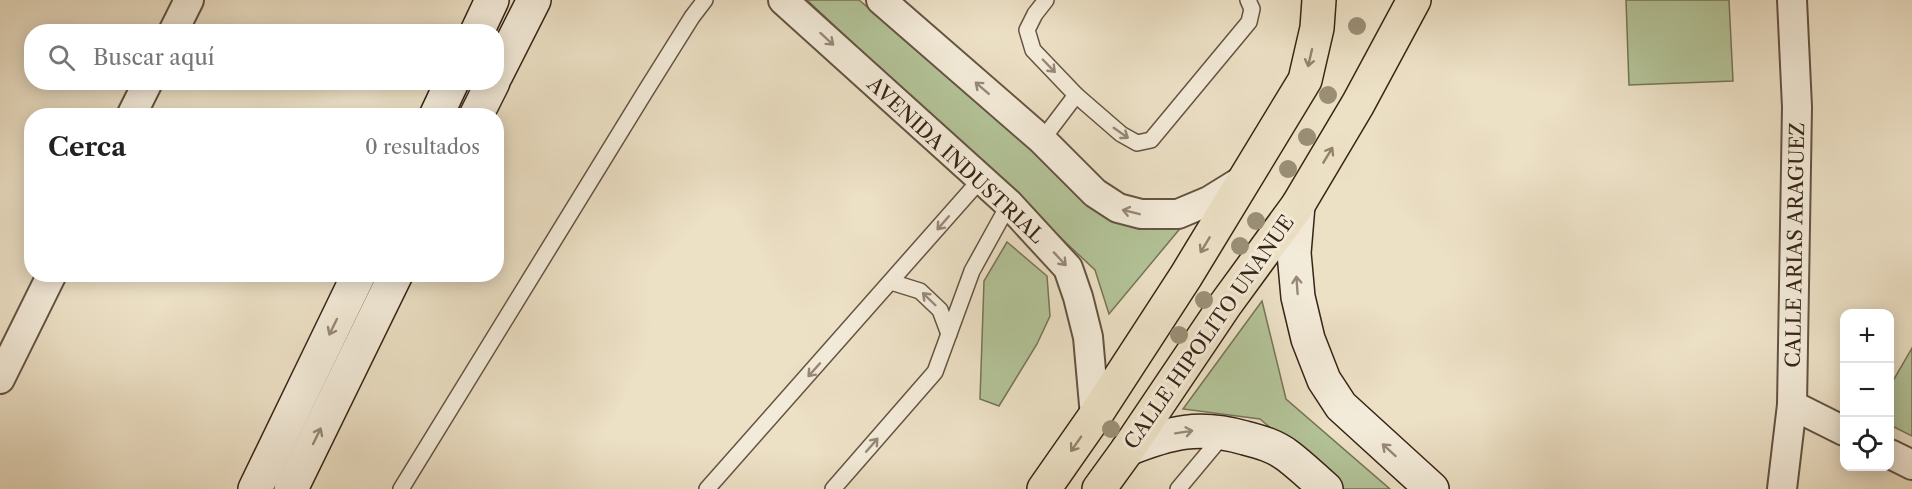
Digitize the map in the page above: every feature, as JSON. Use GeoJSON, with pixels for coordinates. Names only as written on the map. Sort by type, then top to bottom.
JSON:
{"type":"FeatureCollection","features":[{"type":"Feature","properties":{"kind":"highway"},"geometry":{"type":"LineString","coordinates":[[1044,489],[1095,416],[1186,276],[1305,80],[1317,28],[1319,0]]}},
{"type":"Feature","properties":{"kind":"highway","name":"CALLE HIPOLITO UNANUE"},"geometry":{"type":"LineString","coordinates":[[1099,489],[1225,305],[1298,205],[1358,104],[1414,0]]}},
{"type":"Feature","properties":{"kind":"main road"},"geometry":{"type":"LineString","coordinates":[[481,24],[492,0]]}},
{"type":"Feature","properties":{"kind":"main road"},"geometry":{"type":"LineString","coordinates":[[504,59],[534,0]]}},
{"type":"Feature","properties":{"kind":"main road"},"geometry":{"type":"LineString","coordinates":[[440,108],[448,90]]}},
{"type":"Feature","properties":{"kind":"main road"},"geometry":{"type":"LineString","coordinates":[[480,108],[489,90]]}},
{"type":"Feature","properties":{"kind":"main road"},"geometry":{"type":"LineString","coordinates":[[1298,205],[1294,253],[1298,297],[1308,339],[1324,380],[1341,406],[1432,489]]}},
{"type":"Feature","properties":{"kind":"main road"},"geometry":{"type":"LineString","coordinates":[[255,489],[374,282]]}},
{"type":"Feature","properties":{"kind":"main road"},"geometry":{"type":"LineString","coordinates":[[291,489],[374,282]]}},
{"type":"Feature","properties":{"kind":"main road"},"geometry":{"type":"LineString","coordinates":[[1128,449],[1158,437],[1193,431],[1225,432],[1268,444],[1287,455],[1326,489]]}},
{"type":"Feature","properties":{"kind":"street"},"geometry":{"type":"LineString","coordinates":[[177,24],[189,0]]}},
{"type":"Feature","properties":{"kind":"street","name":"AVENIDA INDUSTRIAL"},"geometry":{"type":"LineString","coordinates":[[783,0],[1009,204],[1068,268],[1088,337],[1095,416]]}},
{"type":"Feature","properties":{"kind":"street"},"geometry":{"type":"LineString","coordinates":[[880,0],[1042,140],[1095,193],[1118,208],[1141,214],[1178,214],[1209,201],[1243,180]]}},
{"type":"Feature","properties":{"kind":"street","name":"CALLE ARIAS ARAGUEZ"},"geometry":{"type":"LineString","coordinates":[[1782,489],[1792,405],[1797,107],[1792,0]]}},
{"type":"Feature","properties":{"kind":"street"},"geometry":{"type":"LineString","coordinates":[[135,108],[144,90]]}},
{"type":"Feature","properties":{"kind":"street"},"geometry":{"type":"LineString","coordinates":[[0,379],[48,282]]}},
{"type":"Feature","properties":{"kind":"street"},"geometry":{"type":"LineString","coordinates":[[1792,405],[1840,429]]}},
{"type":"Feature","properties":{"kind":"street"},"geometry":{"type":"LineString","coordinates":[[1894,456],[1912,465]]}},
{"type":"Feature","properties":{"kind":"lane"},"geometry":{"type":"LineString","coordinates":[[401,489],[657,73],[705,0]]}},
{"type":"Feature","properties":{"kind":"lane"},"geometry":{"type":"LineString","coordinates":[[1046,0],[1035,14],[1027,30],[1033,50],[1076,95],[1121,135],[1137,143],[1151,140],[1249,22],[1252,9],[1248,0]]}},
{"type":"Feature","properties":{"kind":"lane"},"geometry":{"type":"LineString","coordinates":[[1042,140],[1076,95]]}},
{"type":"Feature","properties":{"kind":"lane"},"geometry":{"type":"LineString","coordinates":[[707,489],[981,179]]}},
{"type":"Feature","properties":{"kind":"lane"},"geometry":{"type":"LineString","coordinates":[[833,489],[935,372],[972,271],[1009,204]]}},
{"type":"Feature","properties":{"kind":"lane"},"geometry":{"type":"LineString","coordinates":[[891,282],[920,291],[940,310],[950,334]]}},
{"type":"Feature","properties":{"kind":"lane"},"geometry":{"type":"LineString","coordinates":[[1178,489],[1225,432]]}},
{"type":"Feature","properties":{"kind":"green space"},"geometry":{"type":"Polygon","coordinates":[[[807,0],[859,0],[1115,217],[1183,225],[1109,314],[1095,270],[807,0]]]}},
{"type":"Feature","properties":{"kind":"green space"},"geometry":{"type":"Polygon","coordinates":[[[1626,0],[1729,0],[1733,81],[1629,85],[1626,0]]]}},
{"type":"Feature","properties":{"kind":"green space"},"geometry":{"type":"Polygon","coordinates":[[[1007,242],[1047,276],[1050,316],[1037,344],[999,406],[980,399],[984,281],[1007,242]]]}},
{"type":"Feature","properties":{"kind":"green space"},"geometry":{"type":"Polygon","coordinates":[[[1262,301],[1286,399],[1390,489],[1343,489],[1260,419],[1183,409],[1262,301]]]}},
{"type":"Feature","properties":{"kind":"green space"},"geometry":{"type":"Polygon","coordinates":[[[1912,348],[1912,436],[1894,427],[1894,379],[1912,348]]]}}]}
